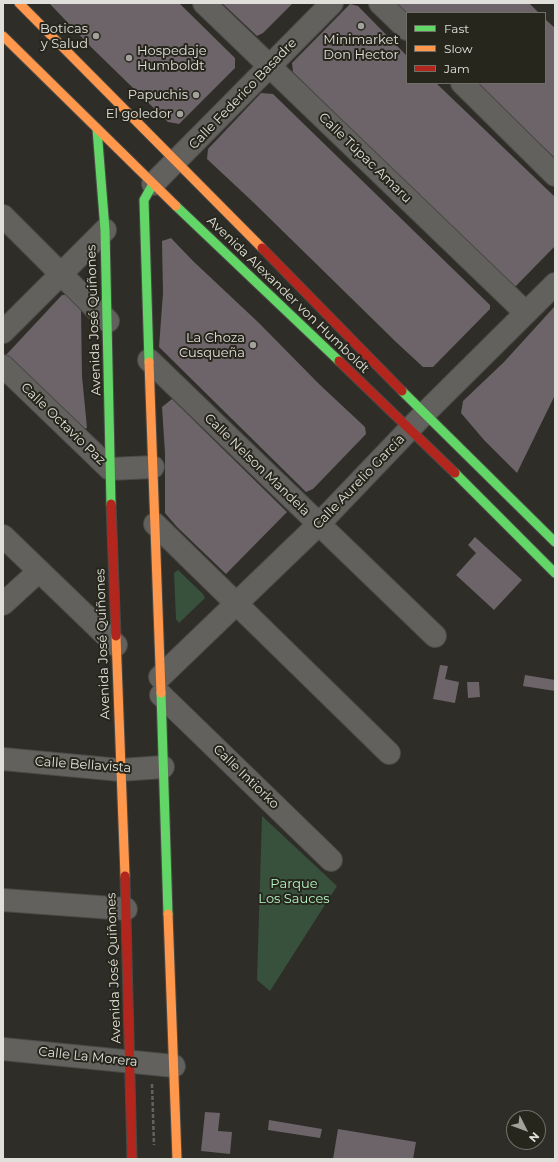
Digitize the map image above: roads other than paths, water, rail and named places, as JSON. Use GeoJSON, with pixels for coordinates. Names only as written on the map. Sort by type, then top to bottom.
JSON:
{"type":"FeatureCollection","features":[{"type":"Feature","properties":{"kind":"street","name":"Avenida Alexander von Humboldt"},"geometry":{"type":"LineString","coordinates":[[19,3],[177,161],[555,573]]}},
{"type":"Feature","properties":{"kind":"street","name":"Calle Túpac Amaru"},"geometry":{"type":"LineString","coordinates":[[204,3],[526,312]]}},
{"type":"Feature","properties":{"kind":"street","name":"Calle Federico Basadre"},"geometry":{"type":"LineString","coordinates":[[153,184],[332,3]]}},
{"type":"Feature","properties":{"kind":"street"},"geometry":{"type":"LineString","coordinates":[[380,3],[406,28]]}},
{"type":"Feature","properties":{"kind":"street","name":"Avenida Alexander von Humboldt"},"geometry":{"type":"LineString","coordinates":[[3,36],[153,184],[418,422],[555,542]]}},
{"type":"Feature","properties":{"kind":"street"},"geometry":{"type":"LineString","coordinates":[[463,84],[555,175]]}},
{"type":"Feature","properties":{"kind":"street","name":"Avenida José Quiñones"},"geometry":{"type":"LineString","coordinates":[[97,129],[105,230],[110,469],[126,909],[132,1159]]}},
{"type":"Feature","properties":{"kind":"street"},"geometry":{"type":"LineString","coordinates":[[153,184],[144,200],[176,1159]]}},
{"type":"Feature","properties":{"kind":"street"},"geometry":{"type":"LineString","coordinates":[[3,216],[108,321]]}},
{"type":"Feature","properties":{"kind":"street"},"geometry":{"type":"LineString","coordinates":[[3,332],[105,230]]}},
{"type":"Feature","properties":{"kind":"street","name":"Calle Aurelio García"},"geometry":{"type":"LineString","coordinates":[[161,686],[236,604],[319,524],[555,284]]}},
{"type":"Feature","properties":{"kind":"street","name":"Calle Nelson Mandela"},"geometry":{"type":"LineString","coordinates":[[149,360],[435,636]]}},
{"type":"Feature","properties":{"kind":"street","name":"Calle Octavio Paz"},"geometry":{"type":"LineString","coordinates":[[3,366],[110,469],[153,467]]}},
{"type":"Feature","properties":{"kind":"street"},"geometry":{"type":"LineString","coordinates":[[155,524],[389,753]]}},
{"type":"Feature","properties":{"kind":"street"},"geometry":{"type":"LineString","coordinates":[[3,536],[116,645]]}},
{"type":"Feature","properties":{"kind":"street"},"geometry":{"type":"LineString","coordinates":[[3,604],[39,571]]}},
{"type":"Feature","properties":{"kind":"street","name":"Calle Intiorko"},"geometry":{"type":"LineString","coordinates":[[161,686],[332,860]]}},
{"type":"Feature","properties":{"kind":"street","name":"Calle Bellavista"},"geometry":{"type":"LineString","coordinates":[[3,759],[120,770],[163,767]]}},
{"type":"Feature","properties":{"kind":"street"},"geometry":{"type":"LineString","coordinates":[[3,900],[126,909]]}},
{"type":"Feature","properties":{"kind":"street","name":"Calle La Morera"},"geometry":{"type":"LineString","coordinates":[[3,1049],[174,1066]]}},
{"type":"Feature","properties":{"kind":"place","name":"Minimarket Don Hector"},"geometry":{"type":"Point","coordinates":[361,26]}},
{"type":"Feature","properties":{"kind":"place","name":"Boticas y Salud"},"geometry":{"type":"Point","coordinates":[96,36]}},
{"type":"Feature","properties":{"kind":"place","name":"Hospedaje Humboldt"},"geometry":{"type":"Point","coordinates":[129,58]}},
{"type":"Feature","properties":{"kind":"place","name":"Papuchis"},"geometry":{"type":"Point","coordinates":[196,95]}},
{"type":"Feature","properties":{"kind":"place","name":"El goledor"},"geometry":{"type":"Point","coordinates":[180,114]}},
{"type":"Feature","properties":{"kind":"place","name":"La Choza Cusqueña"},"geometry":{"type":"Point","coordinates":[253,345]}},
{"type":"Feature","properties":{"kind":"park label","name":"Parque Los Sauces"},"geometry":{"type":"Point","coordinates":[294,892]}}]}
